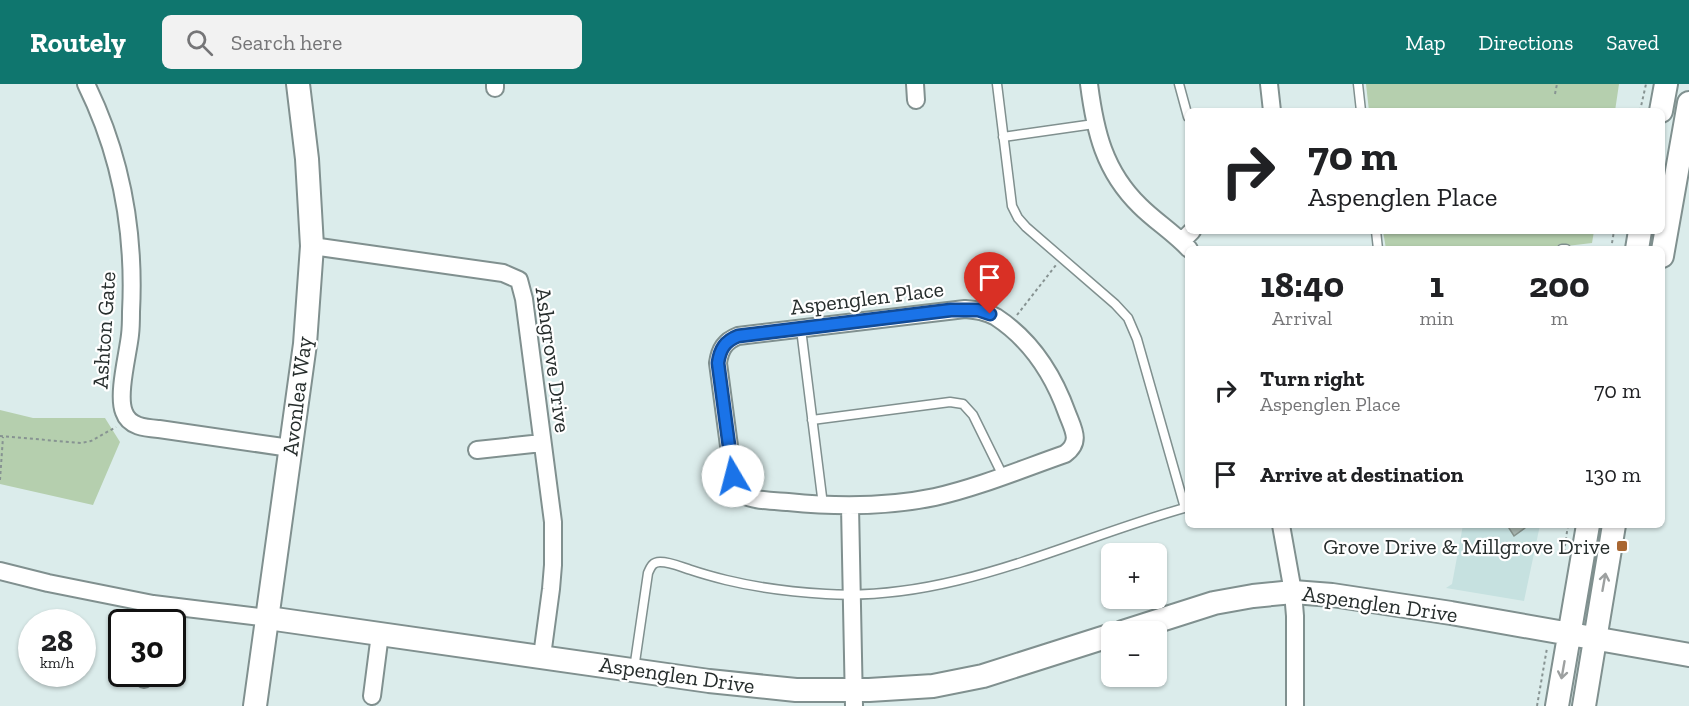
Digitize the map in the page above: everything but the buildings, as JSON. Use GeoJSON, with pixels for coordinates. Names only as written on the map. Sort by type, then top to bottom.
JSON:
{"type":"FeatureCollection","features":[{"type":"Feature","properties":{"kind":"street","name":"Ashton Gate"},"geometry":{"type":"LineString","coordinates":[[86,84],[100,114],[116,162],[127,209],[132,253],[132,293],[130,335],[122,396],[124,412],[129,420]]}},
{"type":"Feature","properties":{"kind":"street","name":"Avonlea Way"},"geometry":{"type":"LineString","coordinates":[[255,706],[305,344],[312,246],[307,159],[298,84]]}},
{"type":"Feature","properties":{"kind":"street"},"geometry":{"type":"LineString","coordinates":[[1089,84],[1094,124],[1104,155],[1128,194],[1141,207],[1188,240]]}},
{"type":"Feature","properties":{"kind":"street"},"geometry":{"type":"LineString","coordinates":[[1269,84],[1272,108]]}},
{"type":"Feature","properties":{"kind":"street"},"geometry":{"type":"LineString","coordinates":[[1662,108],[1666,84]]}},
{"type":"Feature","properties":{"kind":"street"},"geometry":{"type":"LineString","coordinates":[[1665,234],[1674,167],[1689,103]]}},
{"type":"Feature","properties":{"kind":"street","name":"Ashgrove Drive"},"geometry":{"type":"LineString","coordinates":[[312,246],[503,273],[519,280],[523,289],[553,522],[551,589],[542,656]]}},
{"type":"Feature","properties":{"kind":"street","name":"Aspenglen Place"},"geometry":{"type":"LineString","coordinates":[[951,310],[978,310],[990,314],[1029,345],[1048,369],[1062,398],[1075,438],[1072,449],[1065,454],[1003,476],[934,497],[899,503],[823,505],[744,496],[739,492],[733,476],[718,363],[721,348],[733,338],[801,328],[951,310]]}},
{"type":"Feature","properties":{"kind":"street"},"geometry":{"type":"LineString","coordinates":[[129,420],[141,428],[290,448]]}},
{"type":"Feature","properties":{"kind":"street"},"geometry":{"type":"LineString","coordinates":[[477,450],[542,443]]}},
{"type":"Feature","properties":{"kind":"street"},"geometry":{"type":"LineString","coordinates":[[850,506],[854,698]]}},
{"type":"Feature","properties":{"kind":"street"},"geometry":{"type":"LineString","coordinates":[[1282,528],[1293,592],[1295,620],[1297,706],[1286,706]]}},
{"type":"Feature","properties":{"kind":"street"},"geometry":{"type":"LineString","coordinates":[[1557,706],[1587,528]]}},
{"type":"Feature","properties":{"kind":"street"},"geometry":{"type":"LineString","coordinates":[[1584,706],[1614,528]]}},
{"type":"Feature","properties":{"kind":"street","name":"Aspenglen Drive"},"geometry":{"type":"LineString","coordinates":[[0,571],[153,604],[268,618],[709,681],[854,698],[982,676],[1101,638]]}},
{"type":"Feature","properties":{"kind":"street","name":"Aspenglen Drive"},"geometry":{"type":"LineString","coordinates":[[1158,621],[1214,603],[1293,592],[1383,603],[1689,655]]}},
{"type":"Feature","properties":{"kind":"street"},"geometry":{"type":"LineString","coordinates":[[152,609],[153,604]]}},
{"type":"Feature","properties":{"kind":"street"},"geometry":{"type":"LineString","coordinates":[[372,696],[380,634]]}},
{"type":"Feature","properties":{"kind":"lane"},"geometry":{"type":"LineString","coordinates":[[997,84],[1012,206],[1015,213],[1026,227],[1128,318],[1137,339],[1185,500]]}},
{"type":"Feature","properties":{"kind":"lane"},"geometry":{"type":"LineString","coordinates":[[1179,84],[1186,108]]}},
{"type":"Feature","properties":{"kind":"lane"},"geometry":{"type":"LineString","coordinates":[[1358,84],[1361,108]]}},
{"type":"Feature","properties":{"kind":"lane"},"geometry":{"type":"LineString","coordinates":[[1003,137],[1094,124]]}},
{"type":"Feature","properties":{"kind":"lane"},"geometry":{"type":"LineString","coordinates":[[801,328],[823,505]]}},
{"type":"Feature","properties":{"kind":"lane"},"geometry":{"type":"LineString","coordinates":[[812,420],[950,402],[963,404],[973,415],[1003,476]]}},
{"type":"Feature","properties":{"kind":"lane"},"geometry":{"type":"LineString","coordinates":[[634,670],[648,573],[654,562],[666,562],[728,580],[777,590],[851,594],[898,591],[931,587],[968,578],[1185,508]]}},
{"type":"Feature","properties":{"kind":"path"},"geometry":{"type":"LineString","coordinates":[[1555,94],[1557,84]]}},
{"type":"Feature","properties":{"kind":"path"},"geometry":{"type":"LineString","coordinates":[[1641,108],[1646,84]]}},
{"type":"Feature","properties":{"kind":"path"},"geometry":{"type":"LineString","coordinates":[[1015,317],[1062,258]]}},
{"type":"Feature","properties":{"kind":"path"},"geometry":{"type":"LineString","coordinates":[[0,480],[2,436],[81,443],[100,437],[129,420]]}},
{"type":"Feature","properties":{"kind":"shaded area"},"geometry":{"type":"Polygon","coordinates":[[[1462,528],[1539,528],[1524,601],[1446,588],[1452,584],[1462,528]]]}},
{"type":"Feature","properties":{"kind":"green space"},"geometry":{"type":"Polygon","coordinates":[[[1366,84],[1619,84],[1615,108],[1369,108],[1366,84]]]}},
{"type":"Feature","properties":{"kind":"green space"},"geometry":{"type":"Polygon","coordinates":[[[1384,234],[1594,234],[1592,243],[1566,246],[1386,246],[1384,234]]]}},
{"type":"Feature","properties":{"kind":"green space"},"geometry":{"type":"Polygon","coordinates":[[[0,410],[33,418],[105,418],[120,442],[93,505],[0,484],[0,410]]]}},
{"type":"Feature","properties":{"kind":"place","name":"Grove Drive & Millgrove Drive"},"geometry":{"type":"Point","coordinates":[1622,546]}},
{"type":"Feature","properties":{"kind":"route"},"geometry":{"type":"LineString","coordinates":[[733,476],[718,363],[721,348],[726,342],[738,336],[951,310],[978,310],[990,314]]}}]}
